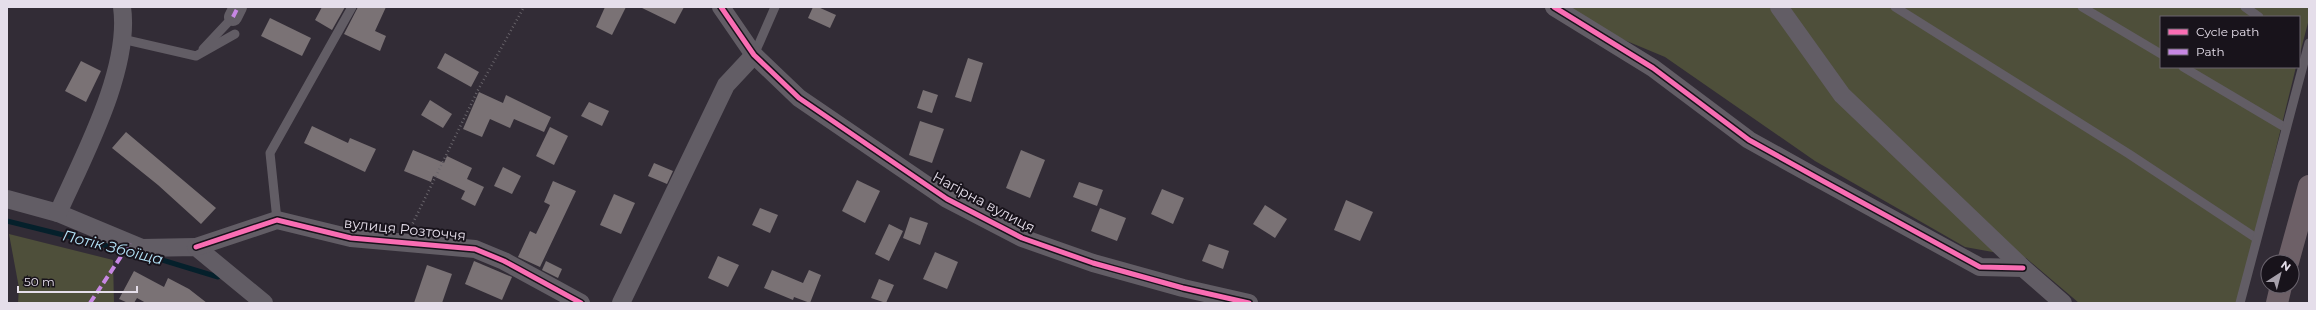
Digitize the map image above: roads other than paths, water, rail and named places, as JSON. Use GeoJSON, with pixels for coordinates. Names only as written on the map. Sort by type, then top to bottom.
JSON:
{"type":"FeatureCollection","features":[{"type":"Feature","properties":{"kind":"highway"},"geometry":{"type":"LineString","coordinates":[[2290,254],[2308,192]]}},
{"type":"Feature","properties":{"kind":"street","name":"Нагірна вулиця"},"geometry":{"type":"LineString","coordinates":[[721,7],[754,55],[799,98],[947,199],[1022,238],[1093,263],[1183,288],[1249,303]]}},
{"type":"Feature","properties":{"kind":"street"},"geometry":{"type":"LineString","coordinates":[[1554,7],[1652,68],[1749,140],[1980,267],[2023,268]]}},
{"type":"Feature","properties":{"kind":"street"},"geometry":{"type":"LineString","coordinates":[[1778,7],[1842,94],[2023,268],[2063,303]]}},
{"type":"Feature","properties":{"kind":"street"},"geometry":{"type":"LineString","coordinates":[[58,213],[106,108],[122,39],[125,10]]}},
{"type":"Feature","properties":{"kind":"street"},"geometry":{"type":"LineString","coordinates":[[621,303],[726,85],[754,55]]}},
{"type":"Feature","properties":{"kind":"street"},"geometry":{"type":"LineString","coordinates":[[7,200],[58,213],[142,248],[196,247],[277,220]]}},
{"type":"Feature","properties":{"kind":"street","name":"вулиця Розточчя"},"geometry":{"type":"LineString","coordinates":[[277,220],[351,238],[475,249],[504,261],[581,303]]}},
{"type":"Feature","properties":{"kind":"street"},"geometry":{"type":"LineString","coordinates":[[196,247],[264,303]]}},
{"type":"Feature","properties":{"kind":"lane"},"geometry":{"type":"LineString","coordinates":[[277,220],[270,153],[352,7]]}},
{"type":"Feature","properties":{"kind":"lane"},"geometry":{"type":"LineString","coordinates":[[754,55],[774,7]]}},
{"type":"Feature","properties":{"kind":"lane"},"geometry":{"type":"LineString","coordinates":[[1895,7],[2129,154],[2256,238]]}},
{"type":"Feature","properties":{"kind":"lane"},"geometry":{"type":"LineString","coordinates":[[2082,7],[2160,53]]}},
{"type":"Feature","properties":{"kind":"lane"},"geometry":{"type":"LineString","coordinates":[[2245,7],[2258,16]]}},
{"type":"Feature","properties":{"kind":"lane"},"geometry":{"type":"LineString","coordinates":[[196,56],[235,19]]}},
{"type":"Feature","properties":{"kind":"lane"},"geometry":{"type":"LineString","coordinates":[[196,56],[235,19]]}},
{"type":"Feature","properties":{"kind":"lane"},"geometry":{"type":"LineString","coordinates":[[122,39],[196,56]]}},
{"type":"Feature","properties":{"kind":"lane"},"geometry":{"type":"LineString","coordinates":[[2300,68],[2305,46]]}},
{"type":"Feature","properties":{"kind":"lane"},"geometry":{"type":"LineString","coordinates":[[2185,68],[2286,128]]}},
{"type":"Feature","properties":{"kind":"lane"},"geometry":{"type":"LineString","coordinates":[[2240,303],[2286,128],[2300,68]]}},
{"type":"Feature","properties":{"kind":"waterway","name":"Потік Збоїща"},"geometry":{"type":"LineString","coordinates":[[7,221],[128,251]]}},
{"type":"Feature","properties":{"kind":"waterway","name":"Потік Збоїща"},"geometry":{"type":"LineString","coordinates":[[146,255],[218,277]]}}]}
